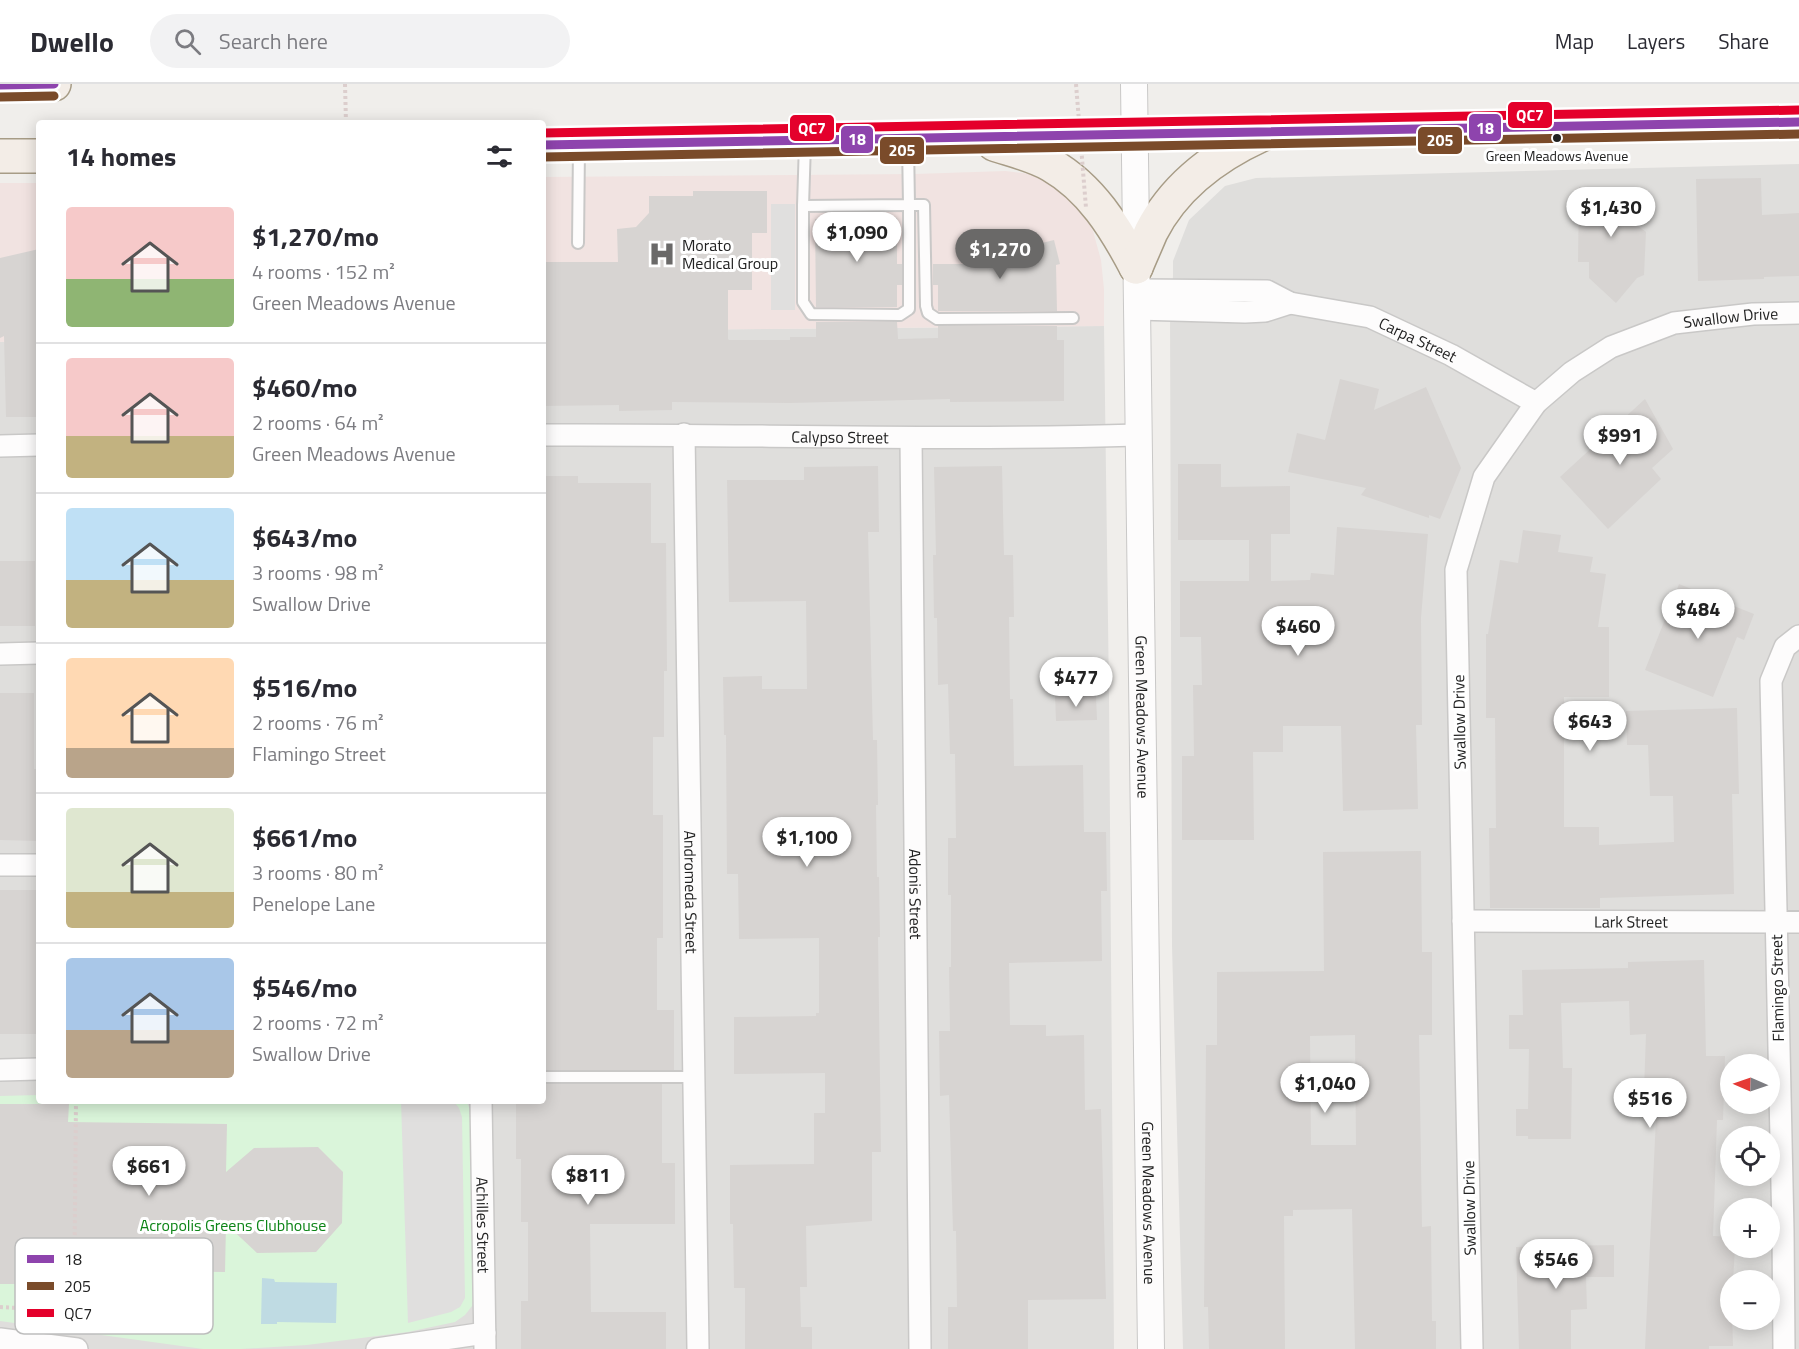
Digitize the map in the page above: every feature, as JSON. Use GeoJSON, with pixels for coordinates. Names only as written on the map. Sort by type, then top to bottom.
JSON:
{"type":"FeatureCollection","features":[{"type":"Feature","properties":{"kind":"main road"},"geometry":{"type":"LineString","coordinates":[[0,85],[54,84]]}},
{"type":"Feature","properties":{"kind":"main road"},"geometry":{"type":"LineString","coordinates":[[546,145],[1799,122]]}},
{"type":"Feature","properties":{"kind":"main road"},"geometry":{"type":"LineString","coordinates":[[1136,289],[1152,231],[1174,198],[1201,170],[1233,148],[1269,131]]}},
{"type":"Feature","properties":{"kind":"main road"},"geometry":{"type":"LineString","coordinates":[[974,136],[1050,164],[1077,183],[1101,208],[1120,236],[1136,289]]}},
{"type":"Feature","properties":{"kind":"main road"},"geometry":{"type":"LineString","coordinates":[[0,156],[36,156]]}},
{"type":"Feature","properties":{"kind":"street","name":"Green Meadows Avenue"},"geometry":{"type":"LineString","coordinates":[[1134,84],[1151,1349]]}},
{"type":"Feature","properties":{"kind":"street","name":"Carpa Street"},"geometry":{"type":"LineString","coordinates":[[1136,289],[1267,291],[1290,303],[1370,317],[1451,355],[1536,403]]}},
{"type":"Feature","properties":{"kind":"street","name":"Swallow Drive"},"geometry":{"type":"LineString","coordinates":[[1472,1349],[1456,570],[1484,477],[1536,403],[1572,372],[1611,347],[1674,323],[1753,314],[1799,313]]}},
{"type":"Feature","properties":{"kind":"street","name":"Calypso Street"},"geometry":{"type":"LineString","coordinates":[[546,435],[684,434],[911,438],[1138,435]]}},
{"type":"Feature","properties":{"kind":"street","name":"Andromeda Street"},"geometry":{"type":"LineString","coordinates":[[684,434],[698,1349]]}},
{"type":"Feature","properties":{"kind":"street","name":"Adonis Street"},"geometry":{"type":"LineString","coordinates":[[911,438],[920,1349]]}},
{"type":"Feature","properties":{"kind":"street"},"geometry":{"type":"LineString","coordinates":[[0,446],[36,445]]}},
{"type":"Feature","properties":{"kind":"street","name":"Flamingo Street"},"geometry":{"type":"LineString","coordinates":[[1784,1349],[1791,1231],[1776,923],[1771,681],[1785,647],[1799,636]]}},
{"type":"Feature","properties":{"kind":"street"},"geometry":{"type":"LineString","coordinates":[[0,654],[36,653]]}},
{"type":"Feature","properties":{"kind":"street"},"geometry":{"type":"LineString","coordinates":[[0,865],[36,864]]}},
{"type":"Feature","properties":{"kind":"street","name":"Lark Street"},"geometry":{"type":"LineString","coordinates":[[1463,921],[1799,922]]}},
{"type":"Feature","properties":{"kind":"street"},"geometry":{"type":"LineString","coordinates":[[0,1070],[36,1069]]}},
{"type":"Feature","properties":{"kind":"street","name":"Achilles Street"},"geometry":{"type":"LineString","coordinates":[[481,1104],[485,1341]]}},
{"type":"Feature","properties":{"kind":"street"},"geometry":{"type":"LineString","coordinates":[[0,1339],[77,1349]]}},
{"type":"Feature","properties":{"kind":"street"},"geometry":{"type":"LineString","coordinates":[[377,1349],[485,1341]]}},
{"type":"Feature","properties":{"kind":"lane"},"geometry":{"type":"LineString","coordinates":[[805,140],[803,302],[810,314],[900,315],[909,309],[908,138]]}},
{"type":"Feature","properties":{"kind":"lane"},"geometry":{"type":"LineString","coordinates":[[578,243],[579,144]]}},
{"type":"Feature","properties":{"kind":"lane"},"geometry":{"type":"LineString","coordinates":[[803,206],[924,205],[926,306],[928,313],[937,319],[1073,318]]}},
{"type":"Feature","properties":{"kind":"lane"},"geometry":{"type":"LineString","coordinates":[[546,1077],[694,1077]]}},
{"type":"Feature","properties":{"kind":"path"},"geometry":{"type":"LineString","coordinates":[[345,84],[346,120]]}},
{"type":"Feature","properties":{"kind":"path"},"geometry":{"type":"LineString","coordinates":[[1076,84],[1086,207]]}},
{"type":"Feature","properties":{"kind":"path"},"geometry":{"type":"LineString","coordinates":[[75,1238],[76,1104]]}},
{"type":"Feature","properties":{"kind":"path"},"geometry":{"type":"LineString","coordinates":[[0,1307],[15,1308]]}},
{"type":"Feature","properties":{"kind":"shaded area"},"geometry":{"type":"Polygon","coordinates":[[[1799,164],[1799,1349],[1183,1349],[1172,946],[1170,309],[1173,261],[1189,220],[1225,186],[1256,178],[1799,164]]]}},
{"type":"Feature","properties":{"kind":"shaded area"},"geometry":{"type":"Polygon","coordinates":[[[1005,171],[1030,174],[1057,188],[1080,207],[1093,231],[1101,260],[1104,326],[546,331],[546,177],[915,174],[1005,171]]]}},
{"type":"Feature","properties":{"kind":"shaded area"},"geometry":{"type":"Polygon","coordinates":[[[0,183],[36,183],[36,341],[0,342],[0,183]]]}},
{"type":"Feature","properties":{"kind":"shaded area"},"geometry":{"type":"Polygon","coordinates":[[[771,204],[795,204],[795,310],[771,310],[771,204]]]}},
{"type":"Feature","properties":{"kind":"shaded area"},"geometry":{"type":"Polygon","coordinates":[[[1104,326],[1114,1349],[0,1349],[0,342],[36,341],[36,1104],[546,1104],[546,331],[1104,326]]]}},
{"type":"Feature","properties":{"kind":"shaded area"},"geometry":{"type":"Polygon","coordinates":[[[401,1104],[456,1104],[462,1117],[465,1298],[460,1307],[451,1312],[408,1323],[401,1104]]]}},
{"type":"Feature","properties":{"kind":"green space","name":"Acropolis Greens Clubhouse"},"geometry":{"type":"Polygon","coordinates":[[[36,1095],[36,1104],[468,1104],[470,1109],[475,1290],[472,1306],[455,1322],[408,1332],[307,1345],[203,1349],[94,1334],[213,1334],[213,1238],[15,1238],[15,1323],[0,1321],[0,1096],[36,1095]]]}},
{"type":"Feature","properties":{"kind":"water"},"geometry":{"type":"Polygon","coordinates":[[[262,1278],[274,1279],[275,1282],[337,1283],[336,1323],[261,1324],[262,1278]]]}},
{"type":"Feature","properties":{"kind":"building"},"geometry":{"type":"Polygon","coordinates":[[[1761,178],[1762,215],[1799,213],[1799,276],[1698,281],[1696,179],[1761,178]]]}},
{"type":"Feature","properties":{"kind":"building"},"geometry":{"type":"Polygon","coordinates":[[[1579,187],[1638,188],[1638,226],[1646,232],[1644,275],[1637,278],[1616,303],[1589,278],[1589,262],[1578,262],[1579,187]]]}},
{"type":"Feature","properties":{"kind":"building"},"geometry":{"type":"Polygon","coordinates":[[[693,191],[767,191],[767,233],[752,233],[752,290],[728,290],[729,340],[790,340],[790,337],[816,337],[816,322],[897,322],[898,339],[938,338],[938,326],[1057,326],[1057,340],[1064,340],[1064,401],[950,402],[950,399],[790,403],[672,402],[672,410],[619,411],[619,405],[546,406],[546,262],[618,262],[617,229],[636,227],[649,213],[649,196],[693,196],[693,191]]]}},
{"type":"Feature","properties":{"kind":"building"},"geometry":{"type":"Polygon","coordinates":[[[897,218],[897,264],[902,264],[902,285],[897,285],[897,307],[816,307],[815,219],[897,218]]]}},
{"type":"Feature","properties":{"kind":"building"},"geometry":{"type":"Polygon","coordinates":[[[1054,240],[1060,264],[1056,265],[1057,311],[938,311],[938,285],[933,285],[933,264],[969,264],[969,246],[1021,246],[1022,248],[1054,240]]]}},
{"type":"Feature","properties":{"kind":"building"},"geometry":{"type":"Polygon","coordinates":[[[36,250],[36,417],[6,417],[4,336],[0,338],[0,258],[36,250]]]}},
{"type":"Feature","properties":{"kind":"building"},"geometry":{"type":"Polygon","coordinates":[[[1340,379],[1379,389],[1374,410],[1426,387],[1461,468],[1440,519],[1429,515],[1429,518],[1361,495],[1366,488],[1288,472],[1297,433],[1325,440],[1340,379]]]}},
{"type":"Feature","properties":{"kind":"building"},"geometry":{"type":"Polygon","coordinates":[[[1645,399],[1673,449],[1652,468],[1661,479],[1608,529],[1560,477],[1645,399]]]}},
{"type":"Feature","properties":{"kind":"building"},"geometry":{"type":"Polygon","coordinates":[[[1178,464],[1221,464],[1221,487],[1290,486],[1290,534],[1271,534],[1271,581],[1310,580],[1311,573],[1334,575],[1337,527],[1428,534],[1421,618],[1422,725],[1416,725],[1418,809],[1343,811],[1341,726],[1283,726],[1283,752],[1253,752],[1254,840],[1182,840],[1182,756],[1194,756],[1193,685],[1202,685],[1201,637],[1180,637],[1180,581],[1249,581],[1249,540],[1178,540],[1178,464]]]}},
{"type":"Feature","properties":{"kind":"building"},"geometry":{"type":"Polygon","coordinates":[[[878,466],[879,532],[868,532],[873,740],[877,740],[877,877],[879,877],[880,937],[878,937],[881,1152],[872,1152],[872,1221],[806,1226],[807,1287],[800,1287],[801,1327],[812,1327],[812,1349],[745,1349],[745,1288],[734,1288],[733,1224],[730,1224],[730,1165],[814,1164],[814,1113],[825,1113],[825,1073],[734,1074],[734,1017],[816,1016],[816,1013],[819,1013],[819,938],[739,939],[738,874],[727,874],[726,735],[724,735],[723,677],[762,676],[762,689],[807,689],[806,601],[729,602],[727,480],[804,480],[804,467],[878,466]]]}},
{"type":"Feature","properties":{"kind":"building"},"geometry":{"type":"Polygon","coordinates":[[[1002,466],[1004,555],[1013,555],[1014,617],[1009,617],[1014,766],[1083,765],[1084,832],[1106,832],[1107,891],[1101,891],[1102,961],[1009,963],[1010,1025],[1046,1025],[1046,1036],[1084,1035],[1085,1110],[1101,1109],[1106,1299],[1028,1300],[1028,1349],[948,1349],[948,1307],[957,1307],[956,1231],[953,1231],[949,1095],[940,1096],[939,1031],[950,1031],[951,895],[948,895],[948,838],[956,838],[955,754],[950,754],[948,684],[938,685],[937,618],[934,618],[933,555],[936,555],[934,467],[1002,466]]]}},
{"type":"Feature","properties":{"kind":"building"},"geometry":{"type":"Polygon","coordinates":[[[546,476],[578,476],[578,483],[651,483],[651,543],[666,543],[667,671],[664,671],[664,737],[653,737],[653,815],[663,815],[663,938],[657,938],[657,1010],[674,1010],[674,1070],[546,1070],[546,476]]]}},
{"type":"Feature","properties":{"kind":"building"},"geometry":{"type":"Polygon","coordinates":[[[1523,530],[1561,535],[1558,552],[1593,557],[1590,572],[1606,574],[1598,627],[1609,627],[1609,697],[1564,697],[1564,827],[1599,827],[1599,845],[1674,842],[1673,796],[1650,796],[1648,745],[1627,745],[1626,711],[1737,708],[1739,794],[1732,794],[1734,894],[1600,898],[1600,908],[1490,908],[1489,828],[1496,828],[1495,718],[1486,718],[1486,634],[1488,634],[1500,560],[1518,563],[1523,530]]]}},
{"type":"Feature","properties":{"kind":"building"},"geometry":{"type":"Polygon","coordinates":[[[0,561],[35,561],[35,626],[0,626],[0,561]]]}},
{"type":"Feature","properties":{"kind":"building"},"geometry":{"type":"Polygon","coordinates":[[[1679,584],[1754,614],[1744,640],[1737,637],[1713,697],[1645,670],[1679,584]]]}},
{"type":"Feature","properties":{"kind":"building"},"geometry":{"type":"Polygon","coordinates":[[[0,693],[34,693],[36,841],[0,840],[0,693]]]}},
{"type":"Feature","properties":{"kind":"building"},"geometry":{"type":"Polygon","coordinates":[[[1055,695],[1096,695],[1097,720],[1056,721],[1055,695]]]}},
{"type":"Feature","properties":{"kind":"building"},"geometry":{"type":"Polygon","coordinates":[[[1421,851],[1422,952],[1432,952],[1432,1035],[1419,1035],[1422,1227],[1431,1226],[1432,1321],[1436,1321],[1436,1349],[1355,1349],[1352,1209],[1293,1210],[1293,1216],[1284,1216],[1285,1349],[1209,1349],[1208,1307],[1204,1307],[1206,1045],[1217,1045],[1217,972],[1324,971],[1323,852],[1421,851]],[[1355,1035],[1310,1036],[1311,1145],[1356,1145],[1355,1035]]]}},
{"type":"Feature","properties":{"kind":"building"},"geometry":{"type":"Polygon","coordinates":[[[0,890],[36,890],[36,1034],[0,1034],[0,890]]]}},
{"type":"Feature","properties":{"kind":"building"},"geometry":{"type":"Polygon","coordinates":[[[1704,960],[1706,1056],[1720,1056],[1720,1114],[1723,1114],[1723,1120],[1717,1120],[1713,1236],[1720,1236],[1720,1258],[1734,1258],[1734,1270],[1720,1270],[1720,1330],[1733,1330],[1733,1346],[1709,1346],[1709,1349],[1645,1349],[1656,1118],[1643,1118],[1646,1034],[1630,1035],[1629,1001],[1561,1003],[1563,1068],[1572,1068],[1571,1139],[1528,1139],[1528,1136],[1516,1136],[1516,1109],[1528,1109],[1529,1049],[1509,1049],[1509,1015],[1523,1015],[1522,970],[1628,968],[1628,962],[1704,960]]]}},
{"type":"Feature","properties":{"kind":"building"},"geometry":{"type":"Polygon","coordinates":[[[546,1084],[662,1084],[662,1163],[675,1163],[675,1224],[590,1224],[591,1312],[666,1312],[666,1349],[521,1349],[521,1301],[528,1301],[528,1222],[521,1222],[521,1159],[516,1159],[516,1104],[546,1104],[546,1084]]]}},
{"type":"Feature","properties":{"kind":"building"},"geometry":{"type":"Polygon","coordinates":[[[0,1104],[69,1104],[68,1122],[227,1124],[226,1172],[254,1148],[318,1147],[343,1172],[342,1223],[316,1252],[257,1253],[226,1224],[225,1272],[213,1272],[213,1238],[15,1238],[15,1284],[0,1284],[0,1104]]]}},
{"type":"Feature","properties":{"kind":"building"},"geometry":{"type":"Polygon","coordinates":[[[1614,1245],[1614,1277],[1586,1277],[1587,1309],[1571,1310],[1571,1349],[1519,1349],[1516,1247],[1614,1245]]]}},
{"type":"Feature","properties":{"kind":"transit line","name":"18"},"geometry":{"type":"LineString","coordinates":[[0,85],[54,84]]}},
{"type":"Feature","properties":{"kind":"transit line","name":"205"},"geometry":{"type":"LineString","coordinates":[[0,97],[54,96]]}},
{"type":"Feature","properties":{"kind":"transit line","name":"QC7"},"geometry":{"type":"LineString","coordinates":[[546,133],[1799,110]]}},
{"type":"Feature","properties":{"kind":"transit line","name":"18"},"geometry":{"type":"LineString","coordinates":[[546,145],[1799,122]]}},
{"type":"Feature","properties":{"kind":"transit line","name":"205"},"geometry":{"type":"LineString","coordinates":[[546,157],[1799,134]]}},
{"type":"Feature","properties":{"kind":"place","name":"Green Meadows Avenue"},"geometry":{"type":"Point","coordinates":[1557,138]}},
{"type":"Feature","properties":{"kind":"place","name":"Morato Medical Group"},"geometry":{"type":"Point","coordinates":[662,254]}}]}
